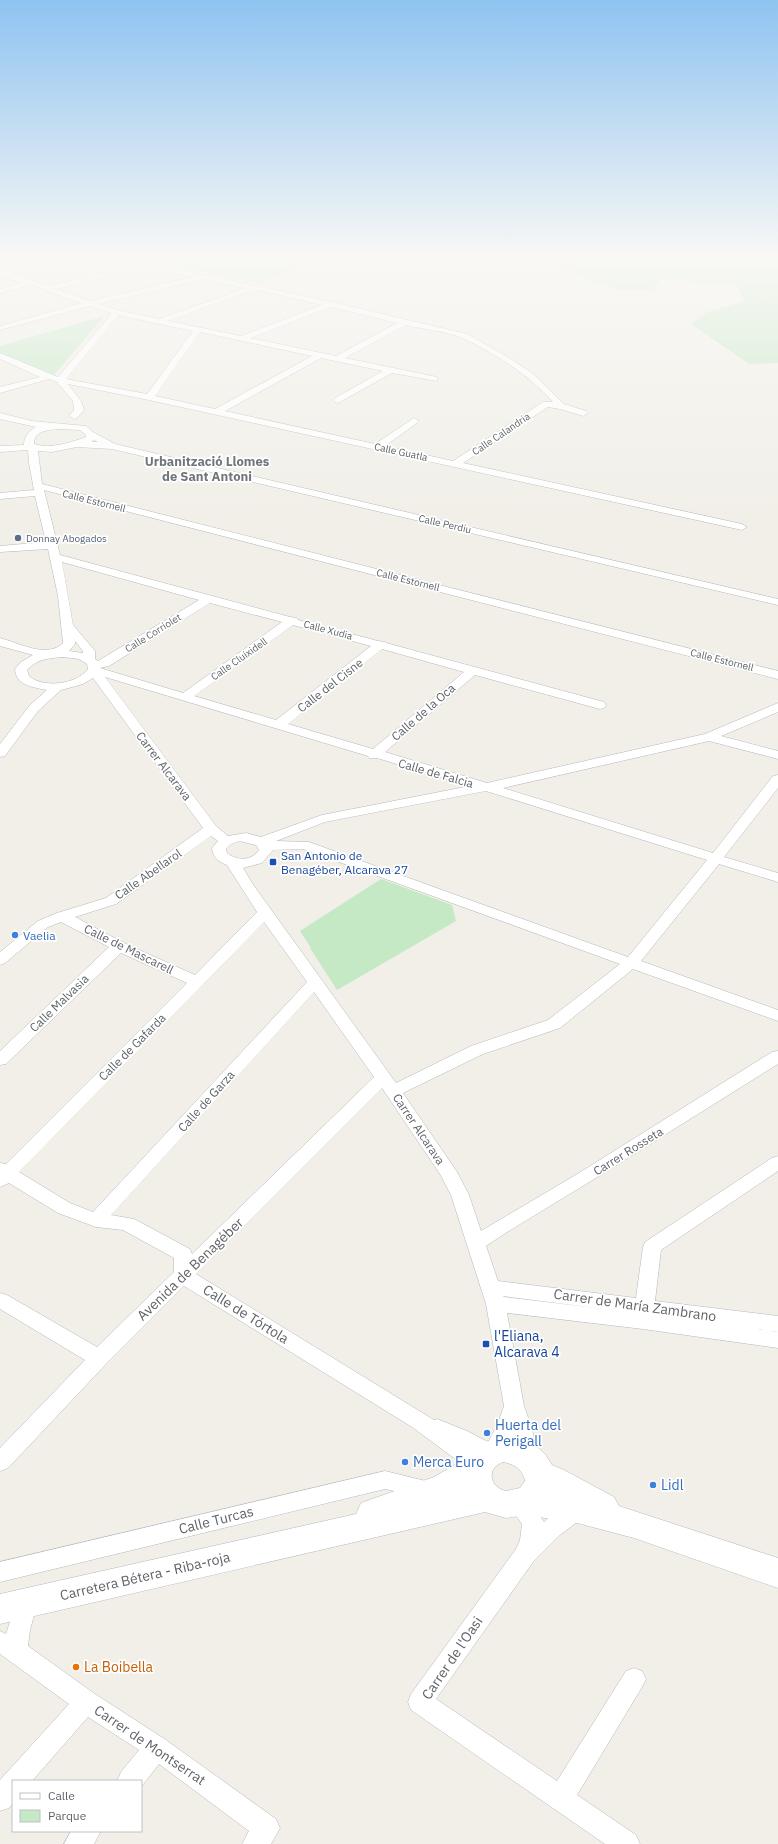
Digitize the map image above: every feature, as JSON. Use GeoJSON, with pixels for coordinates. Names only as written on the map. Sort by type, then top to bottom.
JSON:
{"type":"FeatureCollection","features":[{"type":"Feature","properties":{"kind":"main road"},"geometry":{"type":"LineString","coordinates":[[634,1524],[553,1478],[528,1483],[508,1505],[497,1503],[488,1498],[476,1484],[474,1476],[484,1459],[510,1449],[528,1483],[577,1509],[634,1524],[778,1573]]}},
{"type":"Feature","properties":{"kind":"main road","name":"Carretera Bétera - Riba-roja"},"geometry":{"type":"LineString","coordinates":[[291,1542],[445,1486],[484,1459]]}},
{"type":"Feature","properties":{"kind":"main road","name":"Carretera Bétera - Riba-roja"},"geometry":{"type":"LineString","coordinates":[[13,1607],[488,1498]]}},
{"type":"Feature","properties":{"kind":"street"},"geometry":{"type":"LineString","coordinates":[[32,433],[44,428],[55,426],[74,416],[79,410],[77,401],[60,380],[90,344]]}},
{"type":"Feature","properties":{"kind":"street"},"geometry":{"type":"LineString","coordinates":[[149,397],[188,344]]}},
{"type":"Feature","properties":{"kind":"street"},"geometry":{"type":"LineString","coordinates":[[263,344],[434,380]]}},
{"type":"Feature","properties":{"kind":"street"},"geometry":{"type":"LineString","coordinates":[[337,359],[364,344]]}},
{"type":"Feature","properties":{"kind":"street"},"geometry":{"type":"LineString","coordinates":[[480,344],[530,376],[561,406],[583,413]]}},
{"type":"Feature","properties":{"kind":"street","name":"Calle Guatla"},"geometry":{"type":"LineString","coordinates":[[0,356],[60,380],[149,397],[742,527]]}},
{"type":"Feature","properties":{"kind":"street"},"geometry":{"type":"LineString","coordinates":[[216,412],[318,356]]}},
{"type":"Feature","properties":{"kind":"street"},"geometry":{"type":"LineString","coordinates":[[338,400],[389,370]]}},
{"type":"Feature","properties":{"kind":"street"},"geometry":{"type":"LineString","coordinates":[[0,390],[48,376]]}},
{"type":"Feature","properties":{"kind":"street","name":"Calle Calandria"},"geometry":{"type":"LineString","coordinates":[[455,464],[546,404],[561,406]]}},
{"type":"Feature","properties":{"kind":"street"},"geometry":{"type":"LineString","coordinates":[[0,416],[32,424],[76,426],[74,416]]}},
{"type":"Feature","properties":{"kind":"street"},"geometry":{"type":"LineString","coordinates":[[377,447],[414,421]]}},
{"type":"Feature","properties":{"kind":"street"},"geometry":{"type":"LineString","coordinates":[[0,422],[24,427],[32,433]]}},
{"type":"Feature","properties":{"kind":"street","name":"Calle Perdiu"},"geometry":{"type":"LineString","coordinates":[[76,426],[84,429],[112,446]]}},
{"type":"Feature","properties":{"kind":"street"},"geometry":{"type":"LineString","coordinates":[[31,446],[32,433]]}},
{"type":"Feature","properties":{"kind":"street"},"geometry":{"type":"LineString","coordinates":[[0,448],[31,446],[51,449],[78,444],[90,439],[91,434]]}},
{"type":"Feature","properties":{"kind":"street","name":"Calle Perdiu"},"geometry":{"type":"LineString","coordinates":[[78,444],[112,446],[778,602]]}},
{"type":"Feature","properties":{"kind":"street","name":"Carrer Alcarava"},"geometry":{"type":"LineString","coordinates":[[31,446],[68,626],[69,644],[64,649],[50,654]]}},
{"type":"Feature","properties":{"kind":"street"},"geometry":{"type":"LineString","coordinates":[[34,465],[51,449]]}},
{"type":"Feature","properties":{"kind":"street","name":"Calle Estornell"},"geometry":{"type":"LineString","coordinates":[[0,496],[39,490],[778,675]]}},
{"type":"Feature","properties":{"kind":"street"},"geometry":{"type":"LineString","coordinates":[[0,549],[52,545]]}},
{"type":"Feature","properties":{"kind":"street","name":"Calle Xudia"},"geometry":{"type":"LineString","coordinates":[[55,557],[293,620],[600,705]]}},
{"type":"Feature","properties":{"kind":"street","name":"Calle Corriolet"},"geometry":{"type":"LineString","coordinates":[[79,682],[86,679],[93,666],[105,663],[210,598]]}},
{"type":"Feature","properties":{"kind":"street","name":"Calle Cluixidell"},"geometry":{"type":"LineString","coordinates":[[185,697],[293,620]]}},
{"type":"Feature","properties":{"kind":"street","name":"Carrer Alcarava"},"geometry":{"type":"LineString","coordinates":[[68,626],[89,651],[93,666],[106,688],[211,829],[226,841],[220,848],[220,855],[232,862],[246,887],[388,1084],[448,1172],[460,1196],[494,1295],[514,1406],[522,1429],[528,1483]]}},
{"type":"Feature","properties":{"kind":"street"},"geometry":{"type":"LineString","coordinates":[[0,642],[50,654]]}},
{"type":"Feature","properties":{"kind":"street","name":"Calle del Cisne"},"geometry":{"type":"LineString","coordinates":[[278,725],[381,644]]}},
{"type":"Feature","properties":{"kind":"street"},"geometry":{"type":"LineString","coordinates":[[50,654],[33,659],[26,664],[22,669],[21,675],[24,680],[40,686],[57,687],[79,682],[106,688]]}},
{"type":"Feature","properties":{"kind":"street","name":"Calle de Falcia"},"geometry":{"type":"LineString","coordinates":[[50,654],[73,654],[93,666],[185,697],[374,755],[487,787],[778,878]]}},
{"type":"Feature","properties":{"kind":"street","name":"Calle de la Oca"},"geometry":{"type":"LineString","coordinates":[[374,755],[473,670]]}},
{"type":"Feature","properties":{"kind":"street"},"geometry":{"type":"LineString","coordinates":[[34,708],[40,686]]}},
{"type":"Feature","properties":{"kind":"street"},"geometry":{"type":"LineString","coordinates":[[0,754],[6,736],[57,687]]}},
{"type":"Feature","properties":{"kind":"street"},"geometry":{"type":"LineString","coordinates":[[232,862],[248,863],[262,849],[322,819],[487,787],[709,737],[778,707]]}},
{"type":"Feature","properties":{"kind":"street"},"geometry":{"type":"LineString","coordinates":[[709,737],[778,754]]}},
{"type":"Feature","properties":{"kind":"street","name":"Avenida de Benagéber"},"geometry":{"type":"LineString","coordinates":[[0,1462],[99,1358],[388,1084],[477,1050],[554,1024],[631,963],[778,779]]}},
{"type":"Feature","properties":{"kind":"street","name":"Calle Abellarol"},"geometry":{"type":"LineString","coordinates":[[0,960],[43,924],[62,916],[110,901],[211,829]]}},
{"type":"Feature","properties":{"kind":"street"},"geometry":{"type":"LineString","coordinates":[[226,841],[246,837],[262,849],[304,845],[778,1016]]}},
{"type":"Feature","properties":{"kind":"street"},"geometry":{"type":"LineString","coordinates":[[246,887],[262,849]]}},
{"type":"Feature","properties":{"kind":"street","name":"Calle de Gafarda"},"geometry":{"type":"LineString","coordinates":[[2,1175],[265,913]]}},
{"type":"Feature","properties":{"kind":"street","name":"Calle de Mascarell"},"geometry":{"type":"LineString","coordinates":[[62,916],[119,946],[196,981]]}},
{"type":"Feature","properties":{"kind":"street","name":"Calle Malvasia"},"geometry":{"type":"LineString","coordinates":[[0,1060],[119,946]]}},
{"type":"Feature","properties":{"kind":"street","name":"Calle de Garza"},"geometry":{"type":"LineString","coordinates":[[96,1220],[315,982]]}},
{"type":"Feature","properties":{"kind":"street","name":"Carrer Rosseta"},"geometry":{"type":"LineString","coordinates":[[477,1243],[500,1227],[585,1178],[778,1056]]}},
{"type":"Feature","properties":{"kind":"street"},"geometry":{"type":"LineString","coordinates":[[644,1314],[652,1247],[778,1162]]}},
{"type":"Feature","properties":{"kind":"street"},"geometry":{"type":"LineString","coordinates":[[2,1175],[64,1208],[96,1220],[127,1224],[183,1254],[184,1276]]}},
{"type":"Feature","properties":{"kind":"street","name":"Calle de Tórtola"},"geometry":{"type":"LineString","coordinates":[[184,1276],[419,1421],[484,1459]]}},
{"type":"Feature","properties":{"kind":"street","name":"Carrer de María Zambrano"},"geometry":{"type":"LineString","coordinates":[[494,1295],[644,1314],[778,1324]]}},
{"type":"Feature","properties":{"kind":"street"},"geometry":{"type":"LineString","coordinates":[[0,1300],[99,1358]]}},
{"type":"Feature","properties":{"kind":"street","name":"Carrer de María Zambrano"},"geometry":{"type":"LineString","coordinates":[[644,1314],[778,1340]]}},
{"type":"Feature","properties":{"kind":"street","name":"Carrer Alcarava"},"geometry":{"type":"LineString","coordinates":[[484,1459],[507,1427],[514,1406]]}},
{"type":"Feature","properties":{"kind":"street","name":"Calle Turcas"},"geometry":{"type":"LineString","coordinates":[[0,1572],[385,1480],[433,1490]]}},
{"type":"Feature","properties":{"kind":"street","name":"Carrer de l'Oasi"},"geometry":{"type":"LineString","coordinates":[[525,1555],[531,1540],[533,1522],[528,1483]]}},
{"type":"Feature","properties":{"kind":"street","name":"Carrer de l'Oasi"},"geometry":{"type":"LineString","coordinates":[[577,1509],[552,1528],[525,1555],[420,1702],[627,1844]]}},
{"type":"Feature","properties":{"kind":"street","name":"Carrer de Montserrat"},"geometry":{"type":"LineString","coordinates":[[13,1607],[18,1630],[8,1646],[86,1702],[157,1748],[267,1828],[255,1844]]}},
{"type":"Feature","properties":{"kind":"street"},"geometry":{"type":"LineString","coordinates":[[561,1798],[634,1679]]}},
{"type":"Feature","properties":{"kind":"street"},"geometry":{"type":"LineString","coordinates":[[17,1780],[86,1702]]}},
{"type":"Feature","properties":{"kind":"street"},"geometry":{"type":"LineString","coordinates":[[131,1780],[157,1748]]}},
{"type":"Feature","properties":{"kind":"street"},"geometry":{"type":"LineString","coordinates":[[0,1799],[12,1785]]}},
{"type":"Feature","properties":{"kind":"street"},"geometry":{"type":"LineString","coordinates":[[77,1844],[87,1832]]}},
{"type":"Feature","properties":{"kind":"green space"},"geometry":{"type":"Polygon","coordinates":[[[7,344],[81,344],[53,376],[0,355],[0,346],[7,344]]]}},
{"type":"Feature","properties":{"kind":"green space"},"geometry":{"type":"Polygon","coordinates":[[[720,344],[778,344],[778,363],[749,364],[720,344]]]}},
{"type":"Feature","properties":{"kind":"green space"},"geometry":{"type":"Polygon","coordinates":[[[381,879],[452,905],[456,921],[337,990],[300,931],[381,879]]]}},
{"type":"Feature","properties":{"kind":"place","name":"Donnay Abogados"},"geometry":{"type":"Point","coordinates":[18,538]}},
{"type":"Feature","properties":{"kind":"place","name":"San Antonio de Benagéber, Alcarava 27"},"geometry":{"type":"Point","coordinates":[273,862]}},
{"type":"Feature","properties":{"kind":"place","name":"Vaelia"},"geometry":{"type":"Point","coordinates":[15,935]}},
{"type":"Feature","properties":{"kind":"place","name":"l'Eliana, Alcarava 4"},"geometry":{"type":"Point","coordinates":[486,1344]}},
{"type":"Feature","properties":{"kind":"place","name":"Huerta del Perigall"},"geometry":{"type":"Point","coordinates":[487,1433]}},
{"type":"Feature","properties":{"kind":"place","name":"Merca Euro"},"geometry":{"type":"Point","coordinates":[405,1462]}},
{"type":"Feature","properties":{"kind":"place","name":"Lidl"},"geometry":{"type":"Point","coordinates":[653,1485]}},
{"type":"Feature","properties":{"kind":"place","name":"La Boibella"},"geometry":{"type":"Point","coordinates":[76,1667]}},
{"type":"Feature","properties":{"kind":"district","name":"Urbanització Llomes de Sant Antoni"},"geometry":{"type":"Point","coordinates":[207,468]}}]}
